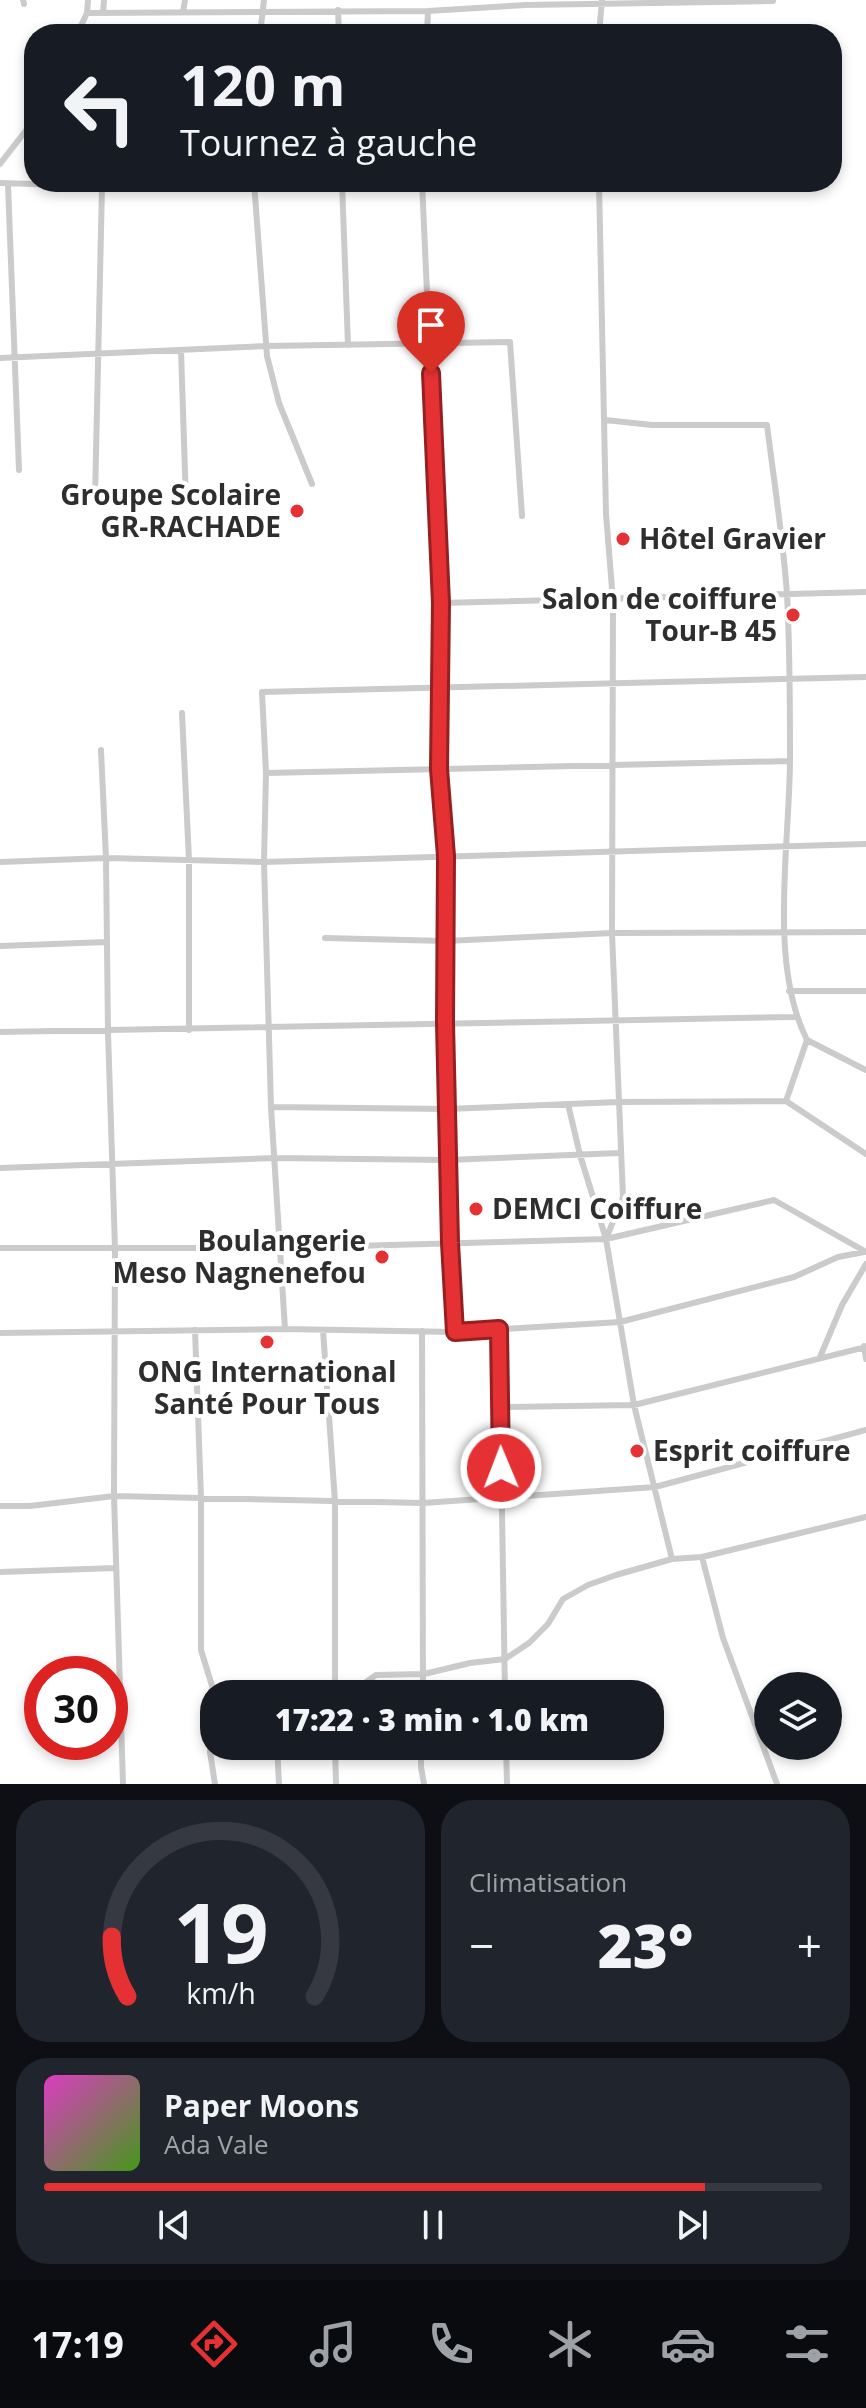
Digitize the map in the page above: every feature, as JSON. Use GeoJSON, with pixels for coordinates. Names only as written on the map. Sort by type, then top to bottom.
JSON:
{"type":"FeatureCollection","features":[{"type":"Feature","properties":{"kind":"street"},"geometry":{"type":"LineString","coordinates":[[82,24],[88,0]]}},
{"type":"Feature","properties":{"kind":"street"},"geometry":{"type":"LineString","coordinates":[[103,13],[104,0]]}},
{"type":"Feature","properties":{"kind":"street"},"geometry":{"type":"LineString","coordinates":[[183,12],[185,0]]}},
{"type":"Feature","properties":{"kind":"street"},"geometry":{"type":"LineString","coordinates":[[261,24],[264,0]]}},
{"type":"Feature","properties":{"kind":"street"},"geometry":{"type":"LineString","coordinates":[[354,10],[356,0]]}},
{"type":"Feature","properties":{"kind":"street"},"geometry":{"type":"LineString","coordinates":[[441,9],[442,0]]}},
{"type":"Feature","properties":{"kind":"street"},"geometry":{"type":"LineString","coordinates":[[87,13],[428,11],[526,2],[773,1]]}},
{"type":"Feature","properties":{"kind":"street"},"geometry":{"type":"LineString","coordinates":[[600,24],[601,2]]}},
{"type":"Feature","properties":{"kind":"street"},"geometry":{"type":"LineString","coordinates":[[338,10],[339,24]]}},
{"type":"Feature","properties":{"kind":"street"},"geometry":{"type":"LineString","coordinates":[[427,24],[428,11]]}},
{"type":"Feature","properties":{"kind":"street"},"geometry":{"type":"LineString","coordinates":[[0,164],[24,133]]}},
{"type":"Feature","properties":{"kind":"street"},"geometry":{"type":"LineString","coordinates":[[0,183],[24,185]]}},
{"type":"Feature","properties":{"kind":"street"},"geometry":{"type":"LineString","coordinates":[[8,185],[19,470]]}},
{"type":"Feature","properties":{"kind":"street"},"geometry":{"type":"LineString","coordinates":[[95,499],[102,192]]}},
{"type":"Feature","properties":{"kind":"street"},"geometry":{"type":"LineString","coordinates":[[255,192],[266,346],[279,403],[312,484]]}},
{"type":"Feature","properties":{"kind":"street"},"geometry":{"type":"LineString","coordinates":[[342,192],[348,345]]}},
{"type":"Feature","properties":{"kind":"street"},"geometry":{"type":"LineString","coordinates":[[422,192],[441,603],[439,769],[446,856],[445,1023],[455,1332]]}},
{"type":"Feature","properties":{"kind":"street"},"geometry":{"type":"LineString","coordinates":[[599,192],[606,514],[613,601],[612,933],[623,1197],[606,1239]]}},
{"type":"Feature","properties":{"kind":"street"},"geometry":{"type":"LineString","coordinates":[[0,358],[266,346],[510,342],[522,516]]}},
{"type":"Feature","properties":{"kind":"street"},"geometry":{"type":"LineString","coordinates":[[181,350],[186,503]]}},
{"type":"Feature","properties":{"kind":"street"},"geometry":{"type":"LineString","coordinates":[[605,420],[652,425],[767,425],[787,594],[790,761],[785,932],[789,991],[795,1017],[807,1040],[866,1070]]}},
{"type":"Feature","properties":{"kind":"street"},"geometry":{"type":"LineString","coordinates":[[441,603],[613,601],[866,592]]}},
{"type":"Feature","properties":{"kind":"street"},"geometry":{"type":"LineString","coordinates":[[285,1329],[268,1027],[264,862],[266,773],[262,692],[866,677]]}},
{"type":"Feature","properties":{"kind":"street"},"geometry":{"type":"LineString","coordinates":[[182,713],[189,860],[189,1030]]}},
{"type":"Feature","properties":{"kind":"street"},"geometry":{"type":"LineString","coordinates":[[101,750],[115,1248],[114,1496],[123,1784]]}},
{"type":"Feature","properties":{"kind":"street"},"geometry":{"type":"LineString","coordinates":[[266,773],[790,761]]}},
{"type":"Feature","properties":{"kind":"street"},"geometry":{"type":"LineString","coordinates":[[0,862],[106,858],[264,862],[866,844]]}},
{"type":"Feature","properties":{"kind":"street"},"geometry":{"type":"LineString","coordinates":[[325,938],[445,941],[612,933],[866,932]]}},
{"type":"Feature","properties":{"kind":"street"},"geometry":{"type":"LineString","coordinates":[[0,946],[107,942]]}},
{"type":"Feature","properties":{"kind":"street"},"geometry":{"type":"LineString","coordinates":[[789,991],[866,991]]}},
{"type":"Feature","properties":{"kind":"street"},"geometry":{"type":"LineString","coordinates":[[0,1032],[795,1017]]}},
{"type":"Feature","properties":{"kind":"street"},"geometry":{"type":"LineString","coordinates":[[786,1101],[807,1040]]}},
{"type":"Feature","properties":{"kind":"street"},"geometry":{"type":"LineString","coordinates":[[271,1107],[447,1109],[618,1102],[786,1101],[866,1154]]}},
{"type":"Feature","properties":{"kind":"street"},"geometry":{"type":"LineString","coordinates":[[568,1104],[606,1239],[634,1405],[672,1559]]}},
{"type":"Feature","properties":{"kind":"street"},"geometry":{"type":"LineString","coordinates":[[0,1168],[274,1158],[448,1160],[620,1153]]}},
{"type":"Feature","properties":{"kind":"street"},"geometry":{"type":"LineString","coordinates":[[0,1248],[280,1248],[606,1239],[774,1200],[865,1252]]}},
{"type":"Feature","properties":{"kind":"street"},"geometry":{"type":"LineString","coordinates":[[0,1333],[285,1329],[455,1332],[620,1322],[794,1277],[838,1257],[865,1252]]}},
{"type":"Feature","properties":{"kind":"street"},"geometry":{"type":"LineString","coordinates":[[820,1357],[842,1305],[866,1264]]}},
{"type":"Feature","properties":{"kind":"street"},"geometry":{"type":"LineString","coordinates":[[499,1329],[505,1680]]}},
{"type":"Feature","properties":{"kind":"street"},"geometry":{"type":"LineString","coordinates":[[195,1330],[201,1498],[201,1650],[210,1680]]}},
{"type":"Feature","properties":{"kind":"street"},"geometry":{"type":"LineString","coordinates":[[323,1330],[335,1502],[335,1680]]}},
{"type":"Feature","properties":{"kind":"street"},"geometry":{"type":"LineString","coordinates":[[422,1331],[424,1680]]}},
{"type":"Feature","properties":{"kind":"street"},"geometry":{"type":"LineString","coordinates":[[500,1407],[634,1405],[865,1346],[866,1359]]}},
{"type":"Feature","properties":{"kind":"street"},"geometry":{"type":"LineString","coordinates":[[0,1506],[30,1506],[114,1496],[423,1503],[655,1487],[866,1430]]}},
{"type":"Feature","properties":{"kind":"street"},"geometry":{"type":"LineString","coordinates":[[369,1680],[376,1675],[424,1674],[470,1663],[505,1659],[539,1634],[563,1599],[602,1580],[672,1559],[702,1557],[866,1517]]}},
{"type":"Feature","properties":{"kind":"street"},"geometry":{"type":"LineString","coordinates":[[702,1557],[723,1638],[777,1784]]}},
{"type":"Feature","properties":{"kind":"street"},"geometry":{"type":"LineString","coordinates":[[0,1572],[116,1568]]}},
{"type":"Feature","properties":{"kind":"street"},"geometry":{"type":"LineString","coordinates":[[211,1760],[215,1784]]}},
{"type":"Feature","properties":{"kind":"street"},"geometry":{"type":"LineString","coordinates":[[278,1760],[279,1784]]}},
{"type":"Feature","properties":{"kind":"street"},"geometry":{"type":"LineString","coordinates":[[335,1760],[336,1784]]}},
{"type":"Feature","properties":{"kind":"street"},"geometry":{"type":"LineString","coordinates":[[422,1760],[424,1784]]}},
{"type":"Feature","properties":{"kind":"street"},"geometry":{"type":"LineString","coordinates":[[506,1760],[507,1784]]}},
{"type":"Feature","properties":{"kind":"place","name":"Groupe Scolaire GR-RACHADE"},"geometry":{"type":"Point","coordinates":[297,511]}},
{"type":"Feature","properties":{"kind":"place","name":"Hôtel Gravier"},"geometry":{"type":"Point","coordinates":[623,539]}},
{"type":"Feature","properties":{"kind":"place","name":"Salon de coiffure Tour-B 45"},"geometry":{"type":"Point","coordinates":[793,615]}},
{"type":"Feature","properties":{"kind":"place","name":"DEMCI Coiffure"},"geometry":{"type":"Point","coordinates":[476,1209]}},
{"type":"Feature","properties":{"kind":"place","name":"Boulangerie Meso Nagnenefou"},"geometry":{"type":"Point","coordinates":[382,1257]}},
{"type":"Feature","properties":{"kind":"place","name":"ONG International Santé Pour Tous"},"geometry":{"type":"Point","coordinates":[267,1342]}},
{"type":"Feature","properties":{"kind":"place","name":"Esprit coiffure"},"geometry":{"type":"Point","coordinates":[637,1451]}},
{"type":"Feature","properties":{"kind":"route"},"geometry":{"type":"LineString","coordinates":[[431,373],[441,603],[439,769],[446,856],[445,1023],[451,1273],[455,1332],[499,1329],[501,1468]]}}]}
